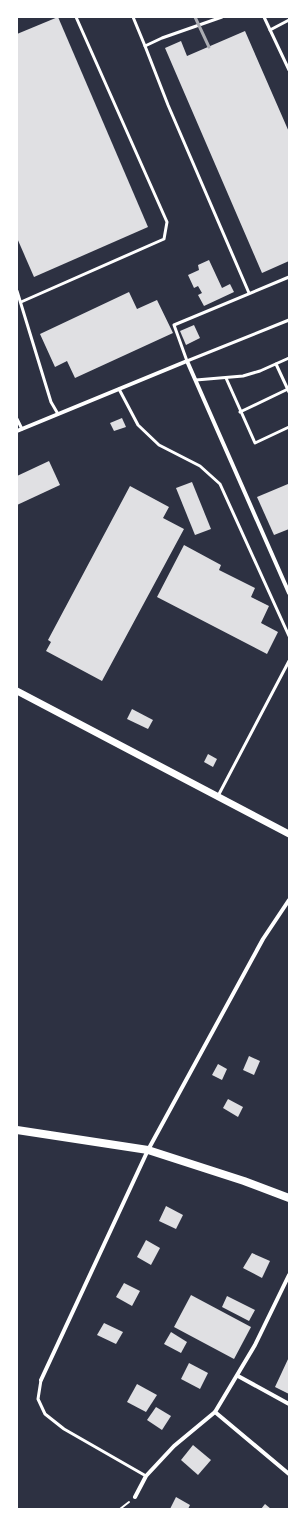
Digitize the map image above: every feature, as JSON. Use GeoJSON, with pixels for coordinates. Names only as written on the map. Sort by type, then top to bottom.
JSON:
{"type":"FeatureCollection","features":[{"type":"Feature","properties":{"kind":"main road"},"geometry":{"type":"LineString","coordinates":[[17,1130],[148,1150],[244,1181],[289,1198]]}},
{"type":"Feature","properties":{"kind":"street"},"geometry":{"type":"LineString","coordinates":[[17,431],[187,361],[289,593]]}},
{"type":"Feature","properties":{"kind":"street"},"geometry":{"type":"LineString","coordinates":[[17,691],[289,834]]}},
{"type":"Feature","properties":{"kind":"street"},"geometry":{"type":"LineString","coordinates":[[41,1380],[148,1150],[263,939],[289,900]]}},
{"type":"Feature","properties":{"kind":"street"},"geometry":{"type":"LineString","coordinates":[[135,1497],[146,1476],[174,1446],[215,1412],[238,1376],[255,1345],[289,1275]]}},
{"type":"Feature","properties":{"kind":"street"},"geometry":{"type":"LineString","coordinates":[[238,1376],[289,1404]]}},
{"type":"Feature","properties":{"kind":"street"},"geometry":{"type":"LineString","coordinates":[[215,1412],[289,1474]]}},
{"type":"Feature","properties":{"kind":"lane"},"geometry":{"type":"LineString","coordinates":[[21,302],[164,239],[167,222],[76,17]]}},
{"type":"Feature","properties":{"kind":"lane"},"geometry":{"type":"LineString","coordinates":[[133,17],[168,105],[249,294]]}},
{"type":"Feature","properties":{"kind":"lane"},"geometry":{"type":"LineString","coordinates":[[145,46],[162,38],[222,17]]}},
{"type":"Feature","properties":{"kind":"lane"},"geometry":{"type":"LineString","coordinates":[[264,17],[289,70]]}},
{"type":"Feature","properties":{"kind":"lane"},"geometry":{"type":"LineString","coordinates":[[270,30],[289,20]]}},
{"type":"Feature","properties":{"kind":"lane"},"geometry":{"type":"LineString","coordinates":[[289,276],[174,325],[187,361],[289,320]]}},
{"type":"Feature","properties":{"kind":"lane"},"geometry":{"type":"LineString","coordinates":[[17,291],[51,402],[58,414]]}},
{"type":"Feature","properties":{"kind":"lane"},"geometry":{"type":"LineString","coordinates":[[196,380],[248,375],[289,358]]}},
{"type":"Feature","properties":{"kind":"lane"},"geometry":{"type":"LineString","coordinates":[[240,412],[288,390],[276,364]]}},
{"type":"Feature","properties":{"kind":"lane"},"geometry":{"type":"LineString","coordinates":[[226,378],[255,443],[289,427]]}},
{"type":"Feature","properties":{"kind":"lane"},"geometry":{"type":"LineString","coordinates":[[118,389],[138,425],[159,445],[200,466],[220,484],[289,636]]}},
{"type":"Feature","properties":{"kind":"lane"},"geometry":{"type":"LineString","coordinates":[[17,419],[22,429]]}},
{"type":"Feature","properties":{"kind":"lane"},"geometry":{"type":"LineString","coordinates":[[218,797],[289,661]]}},
{"type":"Feature","properties":{"kind":"lane"},"geometry":{"type":"LineString","coordinates":[[41,1380],[38,1399],[45,1414],[64,1429],[146,1476]]}},
{"type":"Feature","properties":{"kind":"path"},"geometry":{"type":"LineString","coordinates":[[120,1509],[135,1497]]}},
{"type":"Feature","properties":{"kind":"building"},"geometry":{"type":"Polygon","coordinates":[[[58,17],[148,227],[34,277],[17,238],[17,34],[58,17]]]}},
{"type":"Feature","properties":{"kind":"building"},"geometry":{"type":"Polygon","coordinates":[[[245,31],[289,132],[289,261],[262,273],[165,48],[181,41],[187,56],[245,31]]]}},
{"type":"Feature","properties":{"kind":"building"},"geometry":{"type":"Polygon","coordinates":[[[209,260],[222,288],[230,284],[234,292],[204,306],[198,295],[202,293],[198,286],[194,288],[188,275],[199,270],[198,265],[209,260]]]}},
{"type":"Feature","properties":{"kind":"building"},"geometry":{"type":"Polygon","coordinates":[[[129,292],[137,309],[157,300],[173,333],[75,378],[67,361],[55,367],[40,334],[129,292]]]}},
{"type":"Feature","properties":{"kind":"building"},"geometry":{"type":"Polygon","coordinates":[[[194,325],[200,338],[186,345],[180,331],[194,325]]]}},
{"type":"Feature","properties":{"kind":"building"},"geometry":{"type":"Polygon","coordinates":[[[122,418],[126,427],[114,431],[110,423],[122,418]]]}},
{"type":"Feature","properties":{"kind":"building"},"geometry":{"type":"Polygon","coordinates":[[[49,461],[60,485],[17,505],[17,476],[49,461]]]}},
{"type":"Feature","properties":{"kind":"building"},"geometry":{"type":"Polygon","coordinates":[[[192,482],[211,529],[195,535],[176,488],[192,482]]]}},
{"type":"Feature","properties":{"kind":"building"},"geometry":{"type":"Polygon","coordinates":[[[288,484],[289,529],[274,535],[257,497],[288,484]]]}},
{"type":"Feature","properties":{"kind":"building"},"geometry":{"type":"Polygon","coordinates":[[[130,486],[169,507],[163,518],[184,529],[102,681],[46,651],[51,642],[48,640],[130,486]]]}},
{"type":"Feature","properties":{"kind":"building"},"geometry":{"type":"Polygon","coordinates":[[[184,545],[221,565],[219,570],[255,588],[251,597],[269,606],[261,623],[278,632],[267,654],[157,597],[184,545]]]}},
{"type":"Feature","properties":{"kind":"building"},"geometry":{"type":"Polygon","coordinates":[[[132,709],[153,720],[148,729],[127,719],[132,709]]]}},
{"type":"Feature","properties":{"kind":"building"},"geometry":{"type":"Polygon","coordinates":[[[208,754],[217,759],[213,767],[204,762],[208,754]]]}},
{"type":"Feature","properties":{"kind":"building"},"geometry":{"type":"Polygon","coordinates":[[[249,1056],[260,1061],[254,1075],[243,1070],[249,1056]]]}},
{"type":"Feature","properties":{"kind":"building"},"geometry":{"type":"Polygon","coordinates":[[[218,1064],[227,1069],[222,1080],[212,1075],[218,1064]]]}},
{"type":"Feature","properties":{"kind":"building"},"geometry":{"type":"Polygon","coordinates":[[[228,1099],[243,1107],[238,1117],[223,1108],[228,1099]]]}},
{"type":"Feature","properties":{"kind":"building"},"geometry":{"type":"Polygon","coordinates":[[[166,1206],[183,1215],[176,1229],[159,1221],[166,1206]]]}},
{"type":"Feature","properties":{"kind":"building"},"geometry":{"type":"Polygon","coordinates":[[[146,1240],[160,1248],[151,1265],[137,1257],[146,1240]]]}},
{"type":"Feature","properties":{"kind":"building"},"geometry":{"type":"Polygon","coordinates":[[[252,1253],[270,1261],[262,1278],[243,1268],[252,1253]]]}},
{"type":"Feature","properties":{"kind":"building"},"geometry":{"type":"Polygon","coordinates":[[[124,1283],[140,1291],[132,1306],[116,1297],[124,1283]]]}},
{"type":"Feature","properties":{"kind":"building"},"geometry":{"type":"Polygon","coordinates":[[[191,1295],[251,1327],[234,1359],[174,1327],[191,1295]]]}},
{"type":"Feature","properties":{"kind":"building"},"geometry":{"type":"Polygon","coordinates":[[[227,1296],[255,1310],[249,1321],[222,1307],[227,1296]]]}},
{"type":"Feature","properties":{"kind":"building"},"geometry":{"type":"Polygon","coordinates":[[[104,1323],[123,1332],[116,1344],[97,1335],[104,1323]]]}},
{"type":"Feature","properties":{"kind":"building"},"geometry":{"type":"Polygon","coordinates":[[[171,1332],[187,1342],[181,1353],[164,1344],[171,1332]]]}},
{"type":"Feature","properties":{"kind":"building"},"geometry":{"type":"Polygon","coordinates":[[[289,1357],[289,1394],[275,1387],[289,1357]]]}},
{"type":"Feature","properties":{"kind":"building"},"geometry":{"type":"Polygon","coordinates":[[[189,1363],[208,1373],[200,1389],[181,1379],[189,1363]]]}},
{"type":"Feature","properties":{"kind":"building"},"geometry":{"type":"Polygon","coordinates":[[[137,1384],[157,1395],[146,1412],[127,1402],[137,1384]]]}},
{"type":"Feature","properties":{"kind":"building"},"geometry":{"type":"Polygon","coordinates":[[[156,1407],[171,1416],[162,1430],[147,1420],[156,1407]]]}},
{"type":"Feature","properties":{"kind":"building"},"geometry":{"type":"Polygon","coordinates":[[[193,1445],[211,1460],[198,1475],[181,1460],[193,1445]]]}},
{"type":"Feature","properties":{"kind":"building"},"geometry":{"type":"Polygon","coordinates":[[[176,1497],[190,1505],[188,1509],[170,1509],[176,1497]]]}},
{"type":"Feature","properties":{"kind":"building"},"geometry":{"type":"Polygon","coordinates":[[[265,1504],[271,1509],[261,1509],[265,1504]]]}},
{"type":"Feature","properties":{"kind":"railway"},"geometry":{"type":"LineString","coordinates":[[195,17],[209,47]]}}]}
